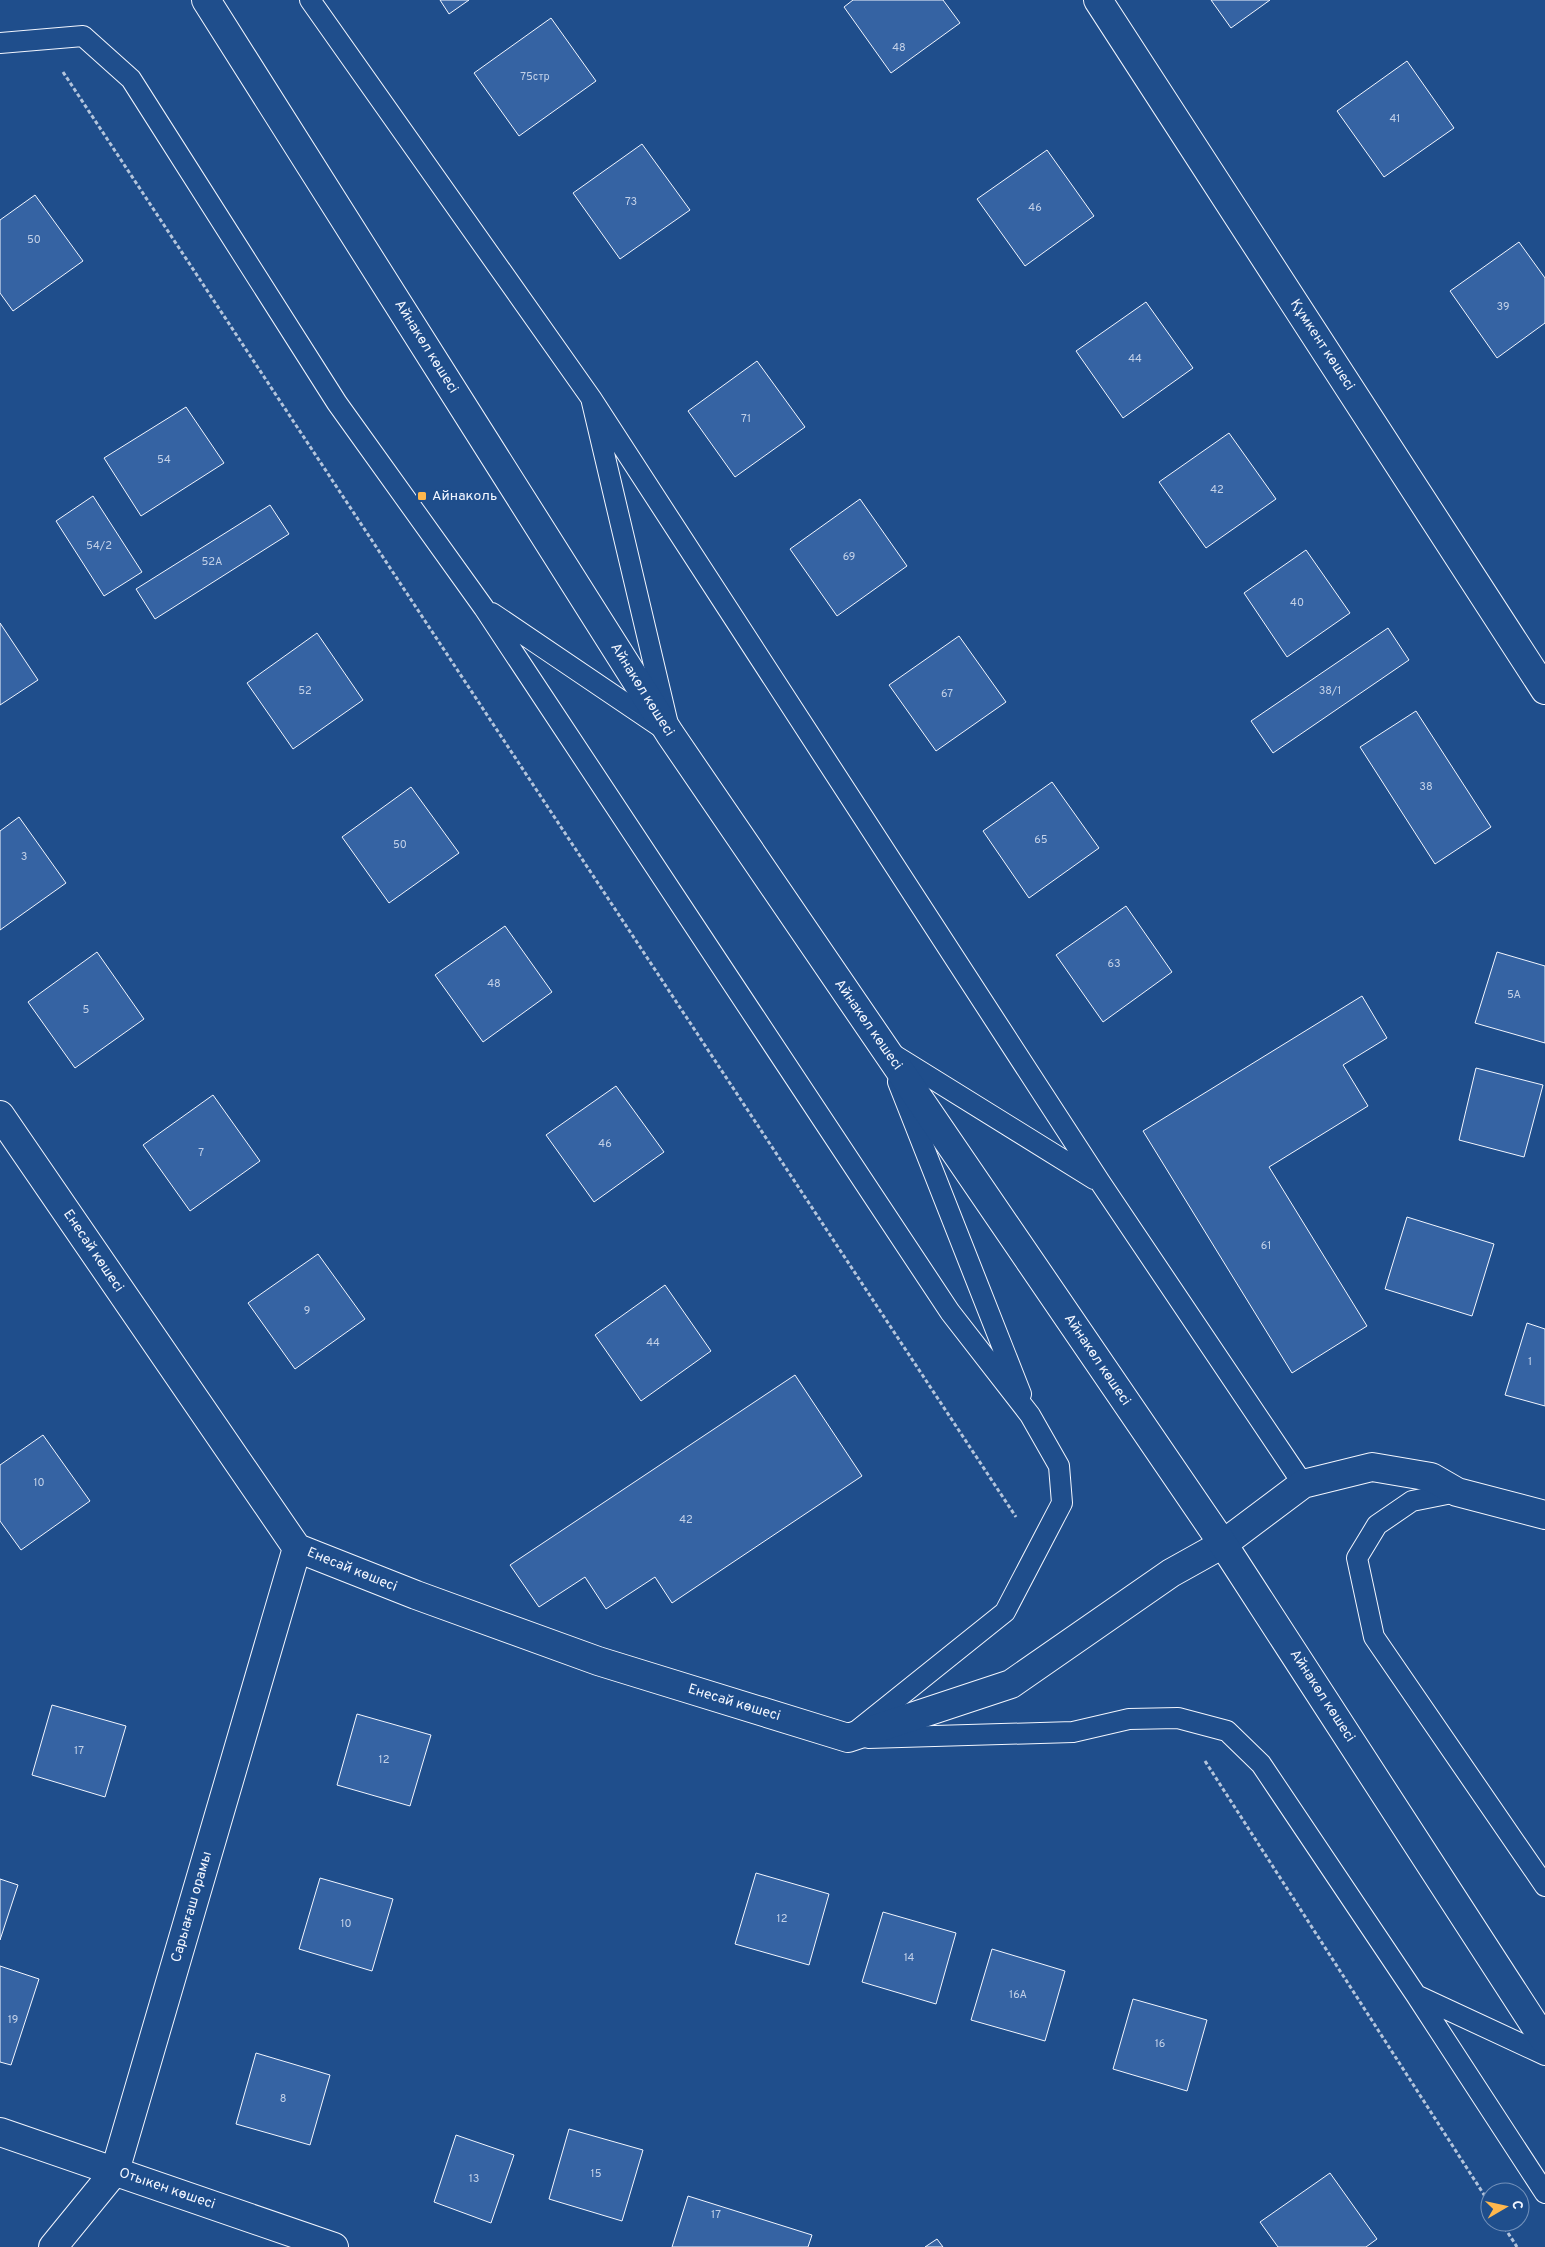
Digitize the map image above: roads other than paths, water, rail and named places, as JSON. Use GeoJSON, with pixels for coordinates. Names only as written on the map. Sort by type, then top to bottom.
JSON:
{"type":"FeatureCollection","features":[{"type":"Feature","properties":{"kind":"street","name":"Айнакөл көшесі"},"geometry":{"type":"LineString","coordinates":[[206,0],[670,734],[1223,1544],[1545,2041]]}},
{"type":"Feature","properties":{"kind":"street","name":"Құмкент көшесі"},"geometry":{"type":"LineString","coordinates":[[1098,0],[1545,690]]}},
{"type":"Feature","properties":{"kind":"street","name":"Енесай көшесі"},"geometry":{"type":"LineString","coordinates":[[0,1115],[297,1548],[416,1596],[598,1661],[848,1738]]}},
{"type":"Feature","properties":{"kind":"street"},"geometry":{"type":"LineString","coordinates":[[848,1738],[1011,1684],[1171,1573],[1223,1544],[1303,1484],[1372,1467],[1430,1477],[1457,1492],[1545,1515]]}},
{"type":"Feature","properties":{"kind":"street","name":"Сарыағаш орамы"},"geometry":{"type":"LineString","coordinates":[[53,2247],[115,2171],[297,1548]]}},
{"type":"Feature","properties":{"kind":"street","name":"Отыкен көшесі"},"geometry":{"type":"LineString","coordinates":[[0,2132],[334,2247]]}},
{"type":"Feature","properties":{"kind":"lane"},"geometry":{"type":"LineString","coordinates":[[310,0],[591,398],[1100,1182],[1303,1484]]}},
{"type":"Feature","properties":{"kind":"lane"},"geometry":{"type":"LineString","coordinates":[[0,43],[83,36],[132,79],[337,403],[484,608],[950,1312],[1030,1415]]}},
{"type":"Feature","properties":{"kind":"lane"},"geometry":{"type":"LineString","coordinates":[[591,398],[670,734]]}},
{"type":"Feature","properties":{"kind":"lane"},"geometry":{"type":"LineString","coordinates":[[484,608],[670,734]]}},
{"type":"Feature","properties":{"kind":"lane"},"geometry":{"type":"LineString","coordinates":[[885,1050],[1100,1182]]}},
{"type":"Feature","properties":{"kind":"lane"},"geometry":{"type":"LineString","coordinates":[[848,1738],[1005,1612],[1062,1504],[1059,1466],[1030,1415],[885,1050]]}},
{"type":"Feature","properties":{"kind":"lane"},"geometry":{"type":"LineString","coordinates":[[1457,1492],[1412,1501],[1377,1526],[1357,1558],[1374,1637],[1545,1886]]}},
{"type":"Feature","properties":{"kind":"lane"},"geometry":{"type":"LineString","coordinates":[[848,1738],[1073,1732],[1129,1719],[1178,1718],[1227,1731],[1261,1764],[1416,1995],[1545,2193]]}},
{"type":"Feature","properties":{"kind":"lane"},"geometry":{"type":"LineString","coordinates":[[1416,1995],[1545,2056]]}},
{"type":"Feature","properties":{"kind":"place","name":"Айнаколь"},"geometry":{"type":"Point","coordinates":[422,496]}}]}
